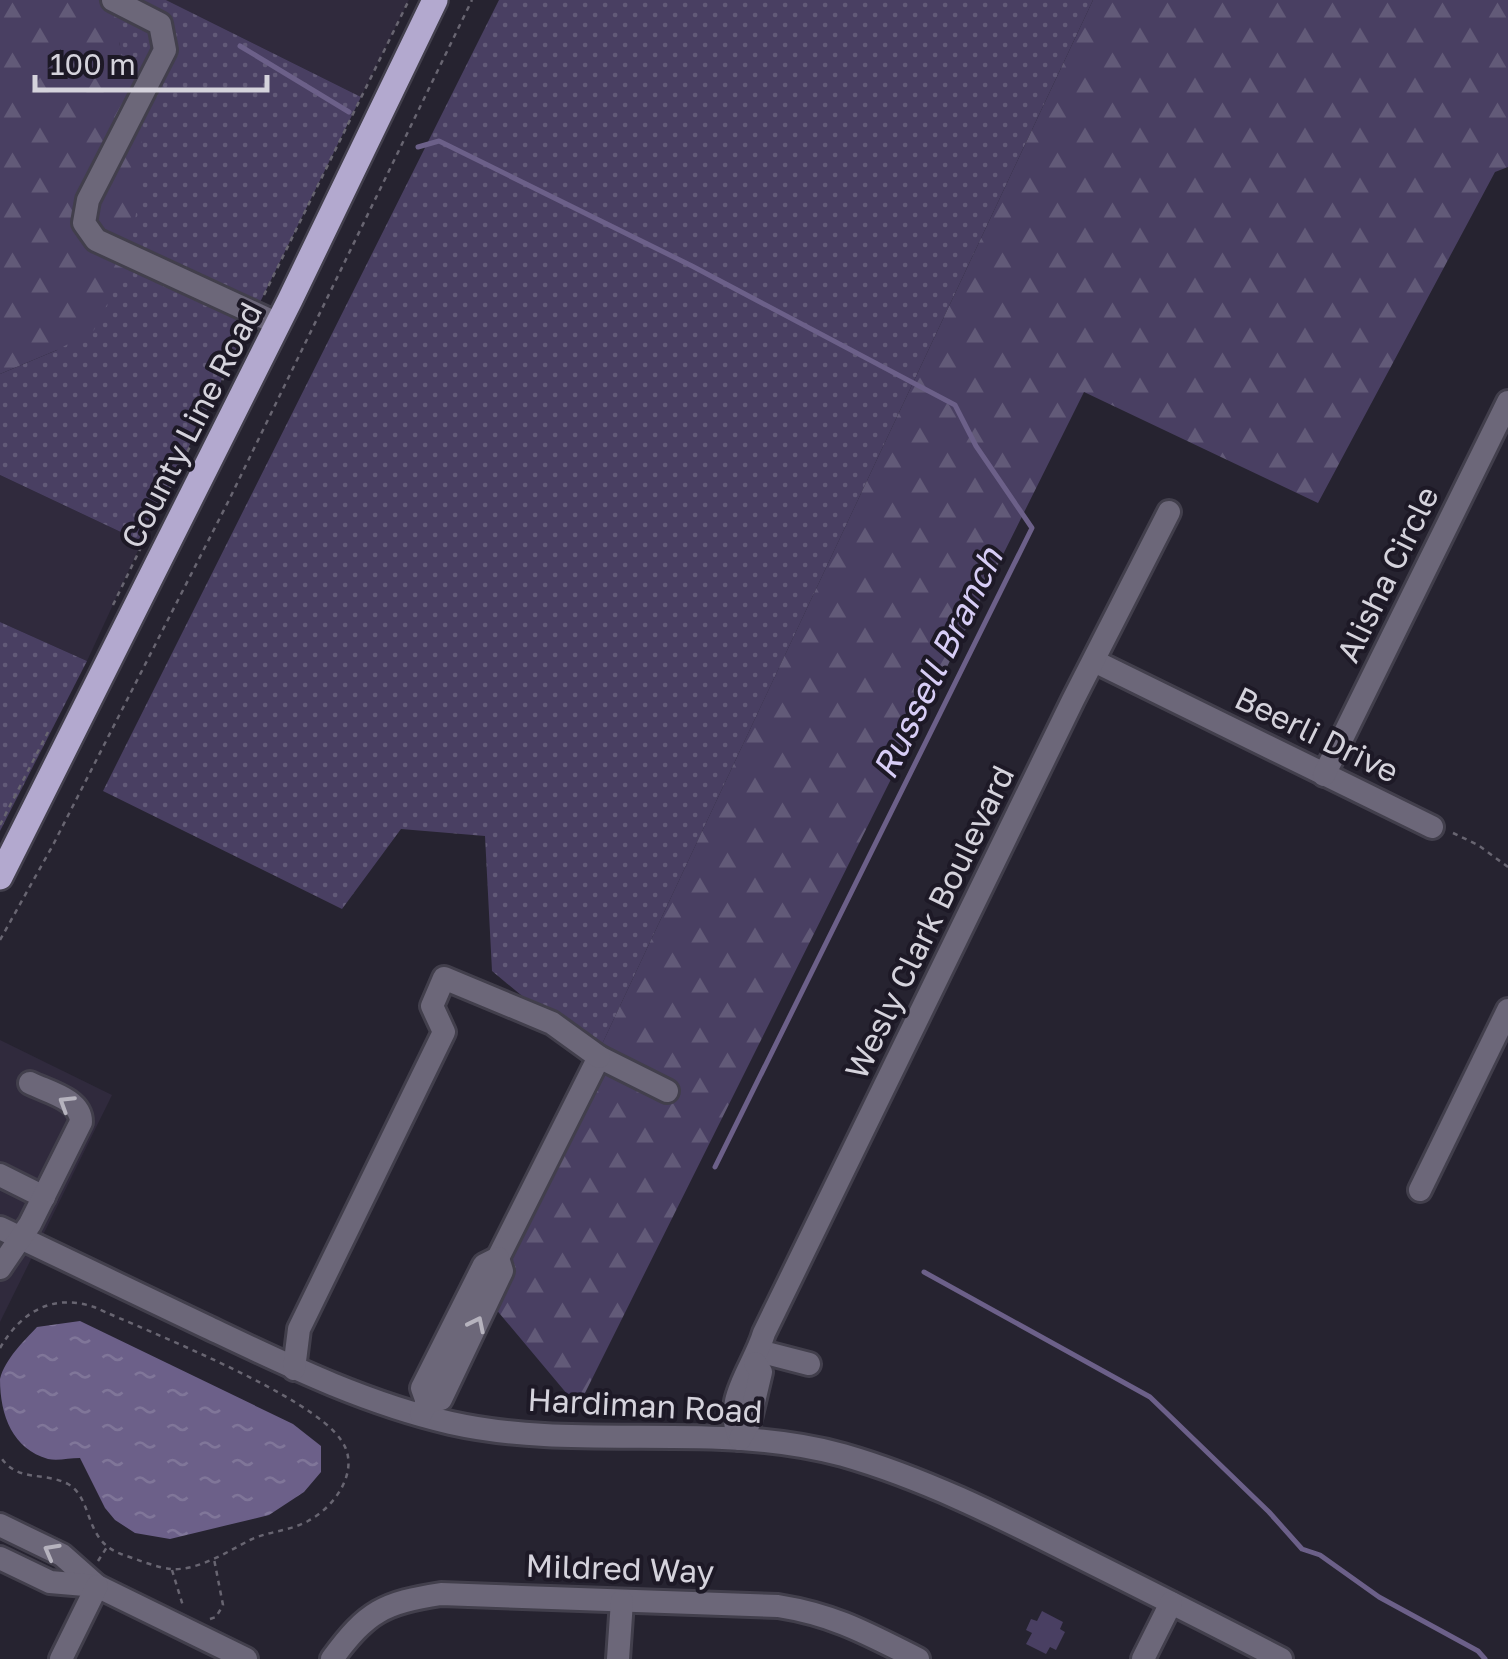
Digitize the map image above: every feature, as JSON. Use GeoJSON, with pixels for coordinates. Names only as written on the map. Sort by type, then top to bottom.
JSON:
{"type":"FeatureCollection","features":[{"type":"Feature","properties":{"kind":"main road","name":"County Line Road"},"geometry":{"type":"LineString","coordinates":[[0,877],[266,319],[435,0]]}},
{"type":"Feature","properties":{"kind":"street"},"geometry":{"type":"LineString","coordinates":[[112,0],[160,24],[165,50],[88,200],[84,223],[96,240],[266,319]]}},
{"type":"Feature","properties":{"kind":"street","name":"Alisha Circle"},"geometry":{"type":"LineString","coordinates":[[1324,775],[1508,402]]}},
{"type":"Feature","properties":{"kind":"street","name":"Wesly Clark Boulevard"},"geometry":{"type":"LineString","coordinates":[[740,1439],[731,1420],[744,1372],[757,1357],[772,1316],[1169,512]]}},
{"type":"Feature","properties":{"kind":"street","name":"Beerli Drive"},"geometry":{"type":"LineString","coordinates":[[1094,662],[1432,827]]}},
{"type":"Feature","properties":{"kind":"street"},"geometry":{"type":"LineString","coordinates":[[294,1369],[299,1329],[444,1032],[432,1006],[444,978],[552,1023],[599,1057],[667,1091]]}},
{"type":"Feature","properties":{"kind":"street"},"geometry":{"type":"LineString","coordinates":[[1420,1190],[1508,1010]]}},
{"type":"Feature","properties":{"kind":"street"},"geometry":{"type":"LineString","coordinates":[[424,1408],[441,1400],[502,1271],[498,1258],[599,1057]]}},
{"type":"Feature","properties":{"kind":"street"},"geometry":{"type":"LineString","coordinates":[[0,1268],[10,1233],[44,1197],[81,1122],[75,1105],[30,1083]]}},
{"type":"Feature","properties":{"kind":"street"},"geometry":{"type":"LineString","coordinates":[[0,1175],[44,1197]]}},
{"type":"Feature","properties":{"kind":"street","name":"Hardiman Road"},"geometry":{"type":"LineString","coordinates":[[10,1233],[294,1369],[380,1404],[424,1408],[501,1430],[600,1438],[740,1439],[837,1454],[898,1472],[986,1509],[1282,1659]]}},
{"type":"Feature","properties":{"kind":"street"},"geometry":{"type":"LineString","coordinates":[[268,1356],[299,1329]]}},
{"type":"Feature","properties":{"kind":"street"},"geometry":{"type":"LineString","coordinates":[[757,1357],[809,1364]]}},
{"type":"Feature","properties":{"kind":"street"},"geometry":{"type":"LineString","coordinates":[[0,1525],[97,1574],[246,1659]]}},
{"type":"Feature","properties":{"kind":"street"},"geometry":{"type":"LineString","coordinates":[[0,1558],[50,1582],[97,1574]]}},
{"type":"Feature","properties":{"kind":"street"},"geometry":{"type":"LineString","coordinates":[[61,1659],[97,1574]]}},
{"type":"Feature","properties":{"kind":"street","name":"Mildred Way"},"geometry":{"type":"LineString","coordinates":[[332,1659],[378,1608],[442,1594],[778,1606],[845,1621],[874,1649],[918,1659]]}},
{"type":"Feature","properties":{"kind":"street"},"geometry":{"type":"LineString","coordinates":[[618,1659],[622,1601]]}},
{"type":"Feature","properties":{"kind":"street"},"geometry":{"type":"LineString","coordinates":[[1143,1659],[1171,1602]]}},
{"type":"Feature","properties":{"kind":"path"},"geometry":{"type":"LineString","coordinates":[[107,616],[266,319],[410,0]]}},
{"type":"Feature","properties":{"kind":"path"},"geometry":{"type":"LineString","coordinates":[[0,940],[228,502],[472,0]]}},
{"type":"Feature","properties":{"kind":"path"},"geometry":{"type":"LineString","coordinates":[[0,824],[54,722]]}},
{"type":"Feature","properties":{"kind":"path"},"geometry":{"type":"LineString","coordinates":[[1432,827],[1444,828],[1478,845],[1508,867]]}},
{"type":"Feature","properties":{"kind":"path"},"geometry":{"type":"LineString","coordinates":[[0,1348],[12,1328],[35,1309],[80,1302],[297,1404],[334,1430],[344,1442],[349,1467],[345,1482],[330,1504],[311,1520],[252,1540],[214,1559],[175,1569],[107,1546],[93,1531],[77,1492],[69,1485],[16,1472],[0,1456]]}},
{"type":"Feature","properties":{"kind":"path"},"geometry":{"type":"LineString","coordinates":[[97,1574],[107,1546]]}},
{"type":"Feature","properties":{"kind":"path"},"geometry":{"type":"LineString","coordinates":[[208,1619],[216,1617],[223,1605],[214,1559]]}},
{"type":"Feature","properties":{"kind":"path"},"geometry":{"type":"LineString","coordinates":[[175,1569],[183,1606],[190,1614]]}},
{"type":"Feature","properties":{"kind":"shaded area"},"geometry":{"type":"Polygon","coordinates":[[[166,0],[409,0],[361,97],[166,0]]]}},
{"type":"Feature","properties":{"kind":"shaded area"},"geometry":{"type":"Polygon","coordinates":[[[0,475],[142,542],[87,661],[0,622],[0,475]]]}},
{"type":"Feature","properties":{"kind":"shaded area"},"geometry":{"type":"Polygon","coordinates":[[[0,1040],[112,1095],[0,1322],[0,1040]]]}},
{"type":"Feature","properties":{"kind":"green space"},"geometry":{"type":"Polygon","coordinates":[[[0,0],[119,0],[119,42],[142,134],[140,186],[129,261],[94,330],[0,374],[0,0]]]}},
{"type":"Feature","properties":{"kind":"green space"},"geometry":{"type":"Polygon","coordinates":[[[119,0],[166,0],[361,97],[142,542],[0,475],[0,374],[57,350],[127,86],[119,42],[119,0]]]}},
{"type":"Feature","properties":{"kind":"green space"},"geometry":{"type":"Polygon","coordinates":[[[499,0],[1093,0],[596,1057],[492,971],[485,836],[401,829],[342,909],[103,791],[499,0]]]}},
{"type":"Feature","properties":{"kind":"green space"},"geometry":{"type":"Polygon","coordinates":[[[1093,0],[1508,0],[1508,167],[1495,172],[1318,503],[1084,392],[578,1407],[484,1295],[1093,0]]]}},
{"type":"Feature","properties":{"kind":"green space"},"geometry":{"type":"Polygon","coordinates":[[[0,622],[87,661],[0,831],[0,622]]]}},
{"type":"Feature","properties":{"kind":"green space"},"geometry":{"type":"Polygon","coordinates":[[[1042,1611],[1063,1622],[1060,1629],[1065,1632],[1056,1650],[1050,1647],[1046,1654],[1026,1644],[1032,1633],[1026,1630],[1031,1619],[1037,1621],[1042,1611]]]}},
{"type":"Feature","properties":{"kind":"water"},"geometry":{"type":"Polygon","coordinates":[[[80,1321],[293,1424],[321,1446],[321,1472],[304,1492],[269,1515],[170,1539],[135,1533],[105,1508],[80,1458],[56,1460],[36,1454],[17,1439],[6,1418],[0,1379],[10,1357],[37,1327],[80,1321]]]}},
{"type":"Feature","properties":{"kind":"waterway","name":"Russell Branch"},"geometry":{"type":"LineString","coordinates":[[240,46],[349,112]]}},
{"type":"Feature","properties":{"kind":"waterway","name":"Russell Branch"},"geometry":{"type":"LineString","coordinates":[[418,147],[439,141],[692,266],[955,405],[976,446],[1032,528],[715,1167]]}},
{"type":"Feature","properties":{"kind":"waterway","name":"Russell Branch"},"geometry":{"type":"LineString","coordinates":[[924,1272],[1150,1397],[1302,1549],[1320,1555],[1379,1597],[1478,1651],[1485,1659]]}}]}
